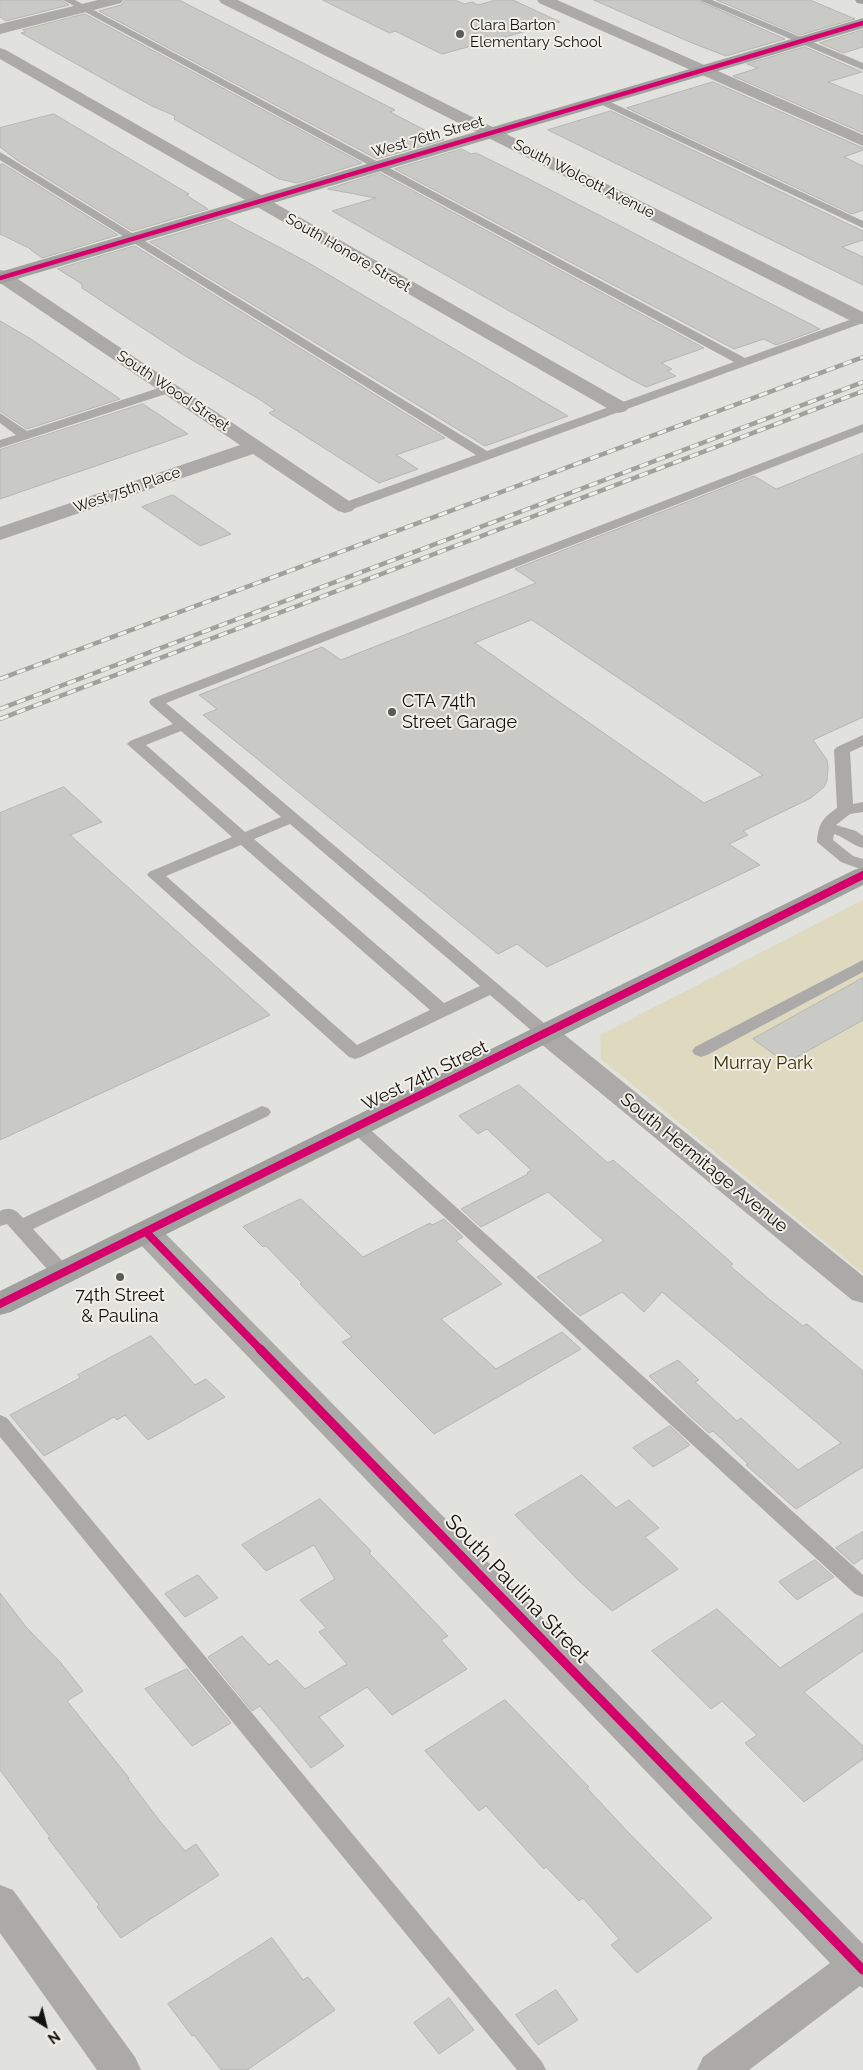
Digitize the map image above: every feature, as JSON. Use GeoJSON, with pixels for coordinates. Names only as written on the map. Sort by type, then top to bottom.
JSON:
{"type":"FeatureCollection","features":[{"type":"Feature","properties":{"kind":"street"},"geometry":{"type":"LineString","coordinates":[[0,19],[74,2],[116,0]]}},
{"type":"Feature","properties":{"kind":"street","name":"South Wolcott Avenue"},"geometry":{"type":"LineString","coordinates":[[226,0],[863,319]]}},
{"type":"Feature","properties":{"kind":"street"},"geometry":{"type":"LineString","coordinates":[[544,0],[863,141]]}},
{"type":"Feature","properties":{"kind":"street"},"geometry":{"type":"LineString","coordinates":[[0,29],[74,2]]}},
{"type":"Feature","properties":{"kind":"street","name":"West 76th Street"},"geometry":{"type":"LineString","coordinates":[[1,277],[863,23]]}},
{"type":"Feature","properties":{"kind":"street","name":"South Honore Street"},"geometry":{"type":"LineString","coordinates":[[0,52],[619,408]]}},
{"type":"Feature","properties":{"kind":"street","name":"South Wood Street"},"geometry":{"type":"LineString","coordinates":[[1,277],[345,507]]}},
{"type":"Feature","properties":{"kind":"street","name":"West 75th Place"},"geometry":{"type":"LineString","coordinates":[[0,534],[255,447]]}},
{"type":"Feature","properties":{"kind":"street","name":"West 74th Street"},"geometry":{"type":"LineString","coordinates":[[0,1304],[863,875]]}},
{"type":"Feature","properties":{"kind":"street","name":"South Hermitage Avenue"},"geometry":{"type":"LineString","coordinates":[[545,1033],[863,1292]]}},
{"type":"Feature","properties":{"kind":"street","name":"South Paulina Street"},"geometry":{"type":"LineString","coordinates":[[146,1232],[861,1965]]}},
{"type":"Feature","properties":{"kind":"street"},"geometry":{"type":"LineString","coordinates":[[0,1902],[121,2070]]}},
{"type":"Feature","properties":{"kind":"street"},"geometry":{"type":"LineString","coordinates":[[717,2070],[861,1965]]}},
{"type":"Feature","properties":{"kind":"lane"},"geometry":{"type":"LineString","coordinates":[[704,0],[863,66]]}},
{"type":"Feature","properties":{"kind":"lane"},"geometry":{"type":"LineString","coordinates":[[74,2],[744,362]]}},
{"type":"Feature","properties":{"kind":"lane"},"geometry":{"type":"LineString","coordinates":[[602,101],[863,225]]}},
{"type":"Feature","properties":{"kind":"lane"},"geometry":{"type":"LineString","coordinates":[[0,155],[486,456]]}},
{"type":"Feature","properties":{"kind":"lane"},"geometry":{"type":"LineString","coordinates":[[345,507],[863,319]]}},
{"type":"Feature","properties":{"kind":"lane"},"geometry":{"type":"LineString","coordinates":[[0,444],[168,388]]}},
{"type":"Feature","properties":{"kind":"lane"},"geometry":{"type":"LineString","coordinates":[[0,417],[25,436]]}},
{"type":"Feature","properties":{"kind":"lane"},"geometry":{"type":"LineString","coordinates":[[545,1033],[156,702],[863,428]]}},
{"type":"Feature","properties":{"kind":"lane"},"geometry":{"type":"LineString","coordinates":[[183,725],[135,744],[442,1011]]}},
{"type":"Feature","properties":{"kind":"lane"},"geometry":{"type":"LineString","coordinates":[[844,810],[842,750],[863,740]]}},
{"type":"Feature","properties":{"kind":"lane"},"geometry":{"type":"LineString","coordinates":[[863,807],[844,810],[832,818],[826,827],[825,842],[847,859],[863,865]]}},
{"type":"Feature","properties":{"kind":"lane"},"geometry":{"type":"LineString","coordinates":[[292,818],[155,875],[355,1053],[492,987]]}},
{"type":"Feature","properties":{"kind":"lane"},"geometry":{"type":"LineString","coordinates":[[826,827],[850,834],[863,843]]}},
{"type":"Feature","properties":{"kind":"lane"},"geometry":{"type":"LineString","coordinates":[[701,1051],[863,965]]}},
{"type":"Feature","properties":{"kind":"lane"},"geometry":{"type":"LineString","coordinates":[[21,1227],[262,1112]]}},
{"type":"Feature","properties":{"kind":"lane"},"geometry":{"type":"LineString","coordinates":[[357,1127],[863,1588]]}},
{"type":"Feature","properties":{"kind":"lane"},"geometry":{"type":"LineString","coordinates":[[0,1219],[9,1214],[62,1273]]}},
{"type":"Feature","properties":{"kind":"lane"},"geometry":{"type":"LineString","coordinates":[[0,1422],[533,2070]]}},
{"type":"Feature","properties":{"kind":"green space","name":"Murray Park"},"geometry":{"type":"Polygon","coordinates":[[[863,900],[863,1273],[601,1059],[600,1035],[863,900]]]}},
{"type":"Feature","properties":{"kind":"building"},"geometry":{"type":"Polygon","coordinates":[[[0,0],[61,0],[69,5],[6,21],[0,17],[0,0]]]}},
{"type":"Feature","properties":{"kind":"building"},"geometry":{"type":"Polygon","coordinates":[[[125,0],[179,0],[395,110],[390,112],[444,140],[377,159],[99,11],[121,5],[125,0]]]}},
{"type":"Feature","properties":{"kind":"building"},"geometry":{"type":"Polygon","coordinates":[[[323,0],[455,0],[464,4],[472,2],[478,5],[496,0],[513,0],[560,22],[442,54],[395,31],[390,33],[323,0]]]}},
{"type":"Feature","properties":{"kind":"building"},"geometry":{"type":"Polygon","coordinates":[[[594,0],[697,0],[785,39],[726,56],[594,0]]]}},
{"type":"Feature","properties":{"kind":"building"},"geometry":{"type":"Polygon","coordinates":[[[717,0],[810,0],[855,19],[800,35],[717,0]]]}},
{"type":"Feature","properties":{"kind":"building"},"geometry":{"type":"Polygon","coordinates":[[[85,14],[362,163],[297,183],[279,179],[174,119],[175,116],[150,105],[21,33],[26,32],[23,30],[85,14]]]}},
{"type":"Feature","properties":{"kind":"building"},"geometry":{"type":"Polygon","coordinates":[[[863,30],[863,47],[843,53],[820,43],[863,30]]]}},
{"type":"Feature","properties":{"kind":"building"},"geometry":{"type":"Polygon","coordinates":[[[805,47],[862,72],[828,82],[863,96],[863,133],[733,76],[758,68],[747,64],[805,47]]]}},
{"type":"Feature","properties":{"kind":"building"},"geometry":{"type":"Polygon","coordinates":[[[713,82],[863,148],[863,150],[844,157],[863,166],[863,210],[852,214],[627,108],[713,82]]]}},
{"type":"Feature","properties":{"kind":"building"},"geometry":{"type":"Polygon","coordinates":[[[611,111],[863,231],[863,240],[842,247],[863,257],[863,285],[548,130],[611,111]]]}},
{"type":"Feature","properties":{"kind":"building"},"geometry":{"type":"Polygon","coordinates":[[[54,114],[189,194],[186,195],[208,209],[132,231],[17,160],[0,147],[0,128],[54,114]]]}},
{"type":"Feature","properties":{"kind":"building"},"geometry":{"type":"Polygon","coordinates":[[[462,149],[471,154],[476,153],[527,178],[820,329],[776,345],[764,339],[734,349],[395,169],[462,149]]]}},
{"type":"Feature","properties":{"kind":"building"},"geometry":{"type":"Polygon","coordinates":[[[3,164],[118,235],[42,258],[31,249],[0,234],[0,165],[3,164]]]}},
{"type":"Feature","properties":{"kind":"building"},"geometry":{"type":"Polygon","coordinates":[[[380,173],[704,348],[661,363],[672,369],[667,371],[676,376],[646,387],[625,376],[332,211],[376,198],[328,189],[380,173]]]}},
{"type":"Feature","properties":{"kind":"building"},"geometry":{"type":"Polygon","coordinates":[[[226,219],[307,262],[568,416],[485,446],[150,242],[226,219]]]}},
{"type":"Feature","properties":{"kind":"building"},"geometry":{"type":"Polygon","coordinates":[[[135,246],[445,438],[396,455],[418,469],[379,483],[269,413],[275,410],[259,399],[182,354],[82,288],[82,284],[58,269],[135,246]]]}},
{"type":"Feature","properties":{"kind":"building"},"geometry":{"type":"Polygon","coordinates":[[[0,321],[31,339],[120,399],[27,429],[0,411],[0,321]]]}},
{"type":"Feature","properties":{"kind":"building"},"geometry":{"type":"Polygon","coordinates":[[[143,404],[188,434],[0,499],[0,450],[143,404]]]}},
{"type":"Feature","properties":{"kind":"building","name":"CTA 74th Street Garage"},"geometry":{"type":"Polygon","coordinates":[[[863,454],[863,717],[813,740],[827,760],[827,781],[824,787],[811,798],[743,831],[748,835],[729,844],[760,865],[547,967],[517,944],[498,954],[203,715],[217,709],[199,695],[322,647],[341,660],[536,583],[515,569],[754,476],[776,489],[863,454]],[[532,620],[475,643],[704,803],[763,775],[532,620]]]}},
{"type":"Feature","properties":{"kind":"building"},"geometry":{"type":"Polygon","coordinates":[[[173,495],[231,534],[200,546],[142,507],[173,495]]]}},
{"type":"Feature","properties":{"kind":"building"},"geometry":{"type":"Polygon","coordinates":[[[64,787],[102,822],[70,835],[270,1015],[0,1140],[0,813],[64,787]]]}},
{"type":"Feature","properties":{"kind":"building"},"geometry":{"type":"Polygon","coordinates":[[[863,978],[863,1020],[786,1063],[753,1039],[863,978]]]}},
{"type":"Feature","properties":{"kind":"building"},"geometry":{"type":"Polygon","coordinates":[[[519,1085],[608,1163],[613,1160],[733,1264],[730,1266],[769,1299],[803,1326],[807,1324],[863,1371],[863,1467],[796,1509],[746,1465],[748,1464],[713,1431],[709,1433],[649,1376],[678,1360],[699,1380],[695,1382],[737,1421],[741,1418],[798,1470],[841,1443],[662,1292],[644,1312],[622,1292],[580,1316],[537,1277],[604,1241],[548,1192],[481,1227],[461,1209],[528,1174],[531,1170],[487,1129],[478,1134],[459,1116],[519,1085]]]}},
{"type":"Feature","properties":{"kind":"building"},"geometry":{"type":"Polygon","coordinates":[[[301,1199],[363,1257],[430,1223],[432,1225],[444,1219],[463,1237],[456,1241],[502,1284],[441,1319],[496,1369],[562,1332],[581,1349],[434,1434],[342,1342],[352,1337],[266,1246],[263,1247],[243,1227],[301,1199]]]}},
{"type":"Feature","properties":{"kind":"building"},"geometry":{"type":"Polygon","coordinates":[[[151,1336],[195,1385],[206,1379],[225,1397],[148,1440],[125,1415],[117,1420],[114,1417],[44,1456],[10,1415],[80,1378],[78,1375],[151,1336]]]}},
{"type":"Feature","properties":{"kind":"building"},"geometry":{"type":"Polygon","coordinates":[[[670,1426],[690,1445],[653,1467],[633,1448],[670,1426]]]}},
{"type":"Feature","properties":{"kind":"building"},"geometry":{"type":"Polygon","coordinates":[[[582,1475],[616,1508],[629,1500],[659,1528],[645,1537],[678,1569],[612,1611],[578,1580],[515,1515],[582,1475]]]}},
{"type":"Feature","properties":{"kind":"building"},"geometry":{"type":"Polygon","coordinates":[[[320,1499],[371,1551],[369,1553],[448,1636],[441,1640],[467,1669],[392,1715],[367,1687],[319,1717],[344,1746],[311,1768],[260,1706],[252,1711],[208,1657],[242,1636],[269,1665],[277,1660],[305,1689],[347,1664],[319,1632],[326,1628],[300,1600],[335,1579],[314,1545],[266,1571],[242,1545],[320,1499]]]}},
{"type":"Feature","properties":{"kind":"building"},"geometry":{"type":"Polygon","coordinates":[[[863,1532],[863,1558],[854,1564],[836,1548],[863,1532]]]}},
{"type":"Feature","properties":{"kind":"building"},"geometry":{"type":"Polygon","coordinates":[[[815,1560],[834,1577],[797,1600],[779,1582],[815,1560]]]}},
{"type":"Feature","properties":{"kind":"building"},"geometry":{"type":"Polygon","coordinates":[[[198,1575],[218,1598],[185,1617],[165,1594],[198,1575]]]}},
{"type":"Feature","properties":{"kind":"building"},"geometry":{"type":"Polygon","coordinates":[[[0,1593],[26,1627],[61,1663],[83,1691],[67,1701],[129,1778],[159,1820],[185,1851],[196,1844],[219,1875],[121,1938],[0,1770],[0,1593]]]}},
{"type":"Feature","properties":{"kind":"building"},"geometry":{"type":"Polygon","coordinates":[[[717,1609],[780,1668],[863,1613],[863,1651],[804,1692],[863,1746],[863,1759],[804,1802],[745,1743],[757,1735],[722,1701],[711,1709],[652,1651],[717,1609]]]}},
{"type":"Feature","properties":{"kind":"building"},"geometry":{"type":"Polygon","coordinates":[[[187,1669],[231,1723],[192,1746],[145,1689],[187,1669]]]}},
{"type":"Feature","properties":{"kind":"building"},"geometry":{"type":"Polygon","coordinates":[[[505,1700],[589,1787],[587,1788],[626,1830],[712,1918],[637,1973],[611,1945],[619,1939],[583,1898],[579,1901],[546,1867],[544,1869],[486,1806],[479,1811],[425,1751],[505,1700]]]}},
{"type":"Feature","properties":{"kind":"building"},"geometry":{"type":"Polygon","coordinates":[[[272,1938],[303,1980],[308,1977],[335,2010],[247,2070],[221,2070],[168,2004],[272,1938]]]}},
{"type":"Feature","properties":{"kind":"building"},"geometry":{"type":"Polygon","coordinates":[[[556,1990],[578,2020],[538,2045],[516,2015],[556,1990]]]}},
{"type":"Feature","properties":{"kind":"building"},"geometry":{"type":"Polygon","coordinates":[[[449,1998],[474,2030],[439,2054],[414,2023],[449,1998]]]}},
{"type":"Feature","properties":{"kind":"railway"},"geometry":{"type":"LineString","coordinates":[[0,679],[863,357]]}},
{"type":"Feature","properties":{"kind":"railway"},"geometry":{"type":"LineString","coordinates":[[0,709],[863,382]]}},
{"type":"Feature","properties":{"kind":"railway"},"geometry":{"type":"LineString","coordinates":[[0,719],[863,391]]}},
{"type":"Feature","properties":{"kind":"cycle path"},"geometry":{"type":"LineString","coordinates":[[0,278],[863,23]]}},
{"type":"Feature","properties":{"kind":"cycle path"},"geometry":{"type":"LineString","coordinates":[[0,1304],[863,875]]}},
{"type":"Feature","properties":{"kind":"cycle path"},"geometry":{"type":"LineString","coordinates":[[146,1232],[863,1970]]}},
{"type":"Feature","properties":{"kind":"place","name":"Clara Barton Elementary School"},"geometry":{"type":"Point","coordinates":[460,34]}},
{"type":"Feature","properties":{"kind":"place","name":"CTA 74th Street Garage"},"geometry":{"type":"Point","coordinates":[392,712]}},
{"type":"Feature","properties":{"kind":"place","name":"74th Street & Paulina"},"geometry":{"type":"Point","coordinates":[120,1277]}}]}
